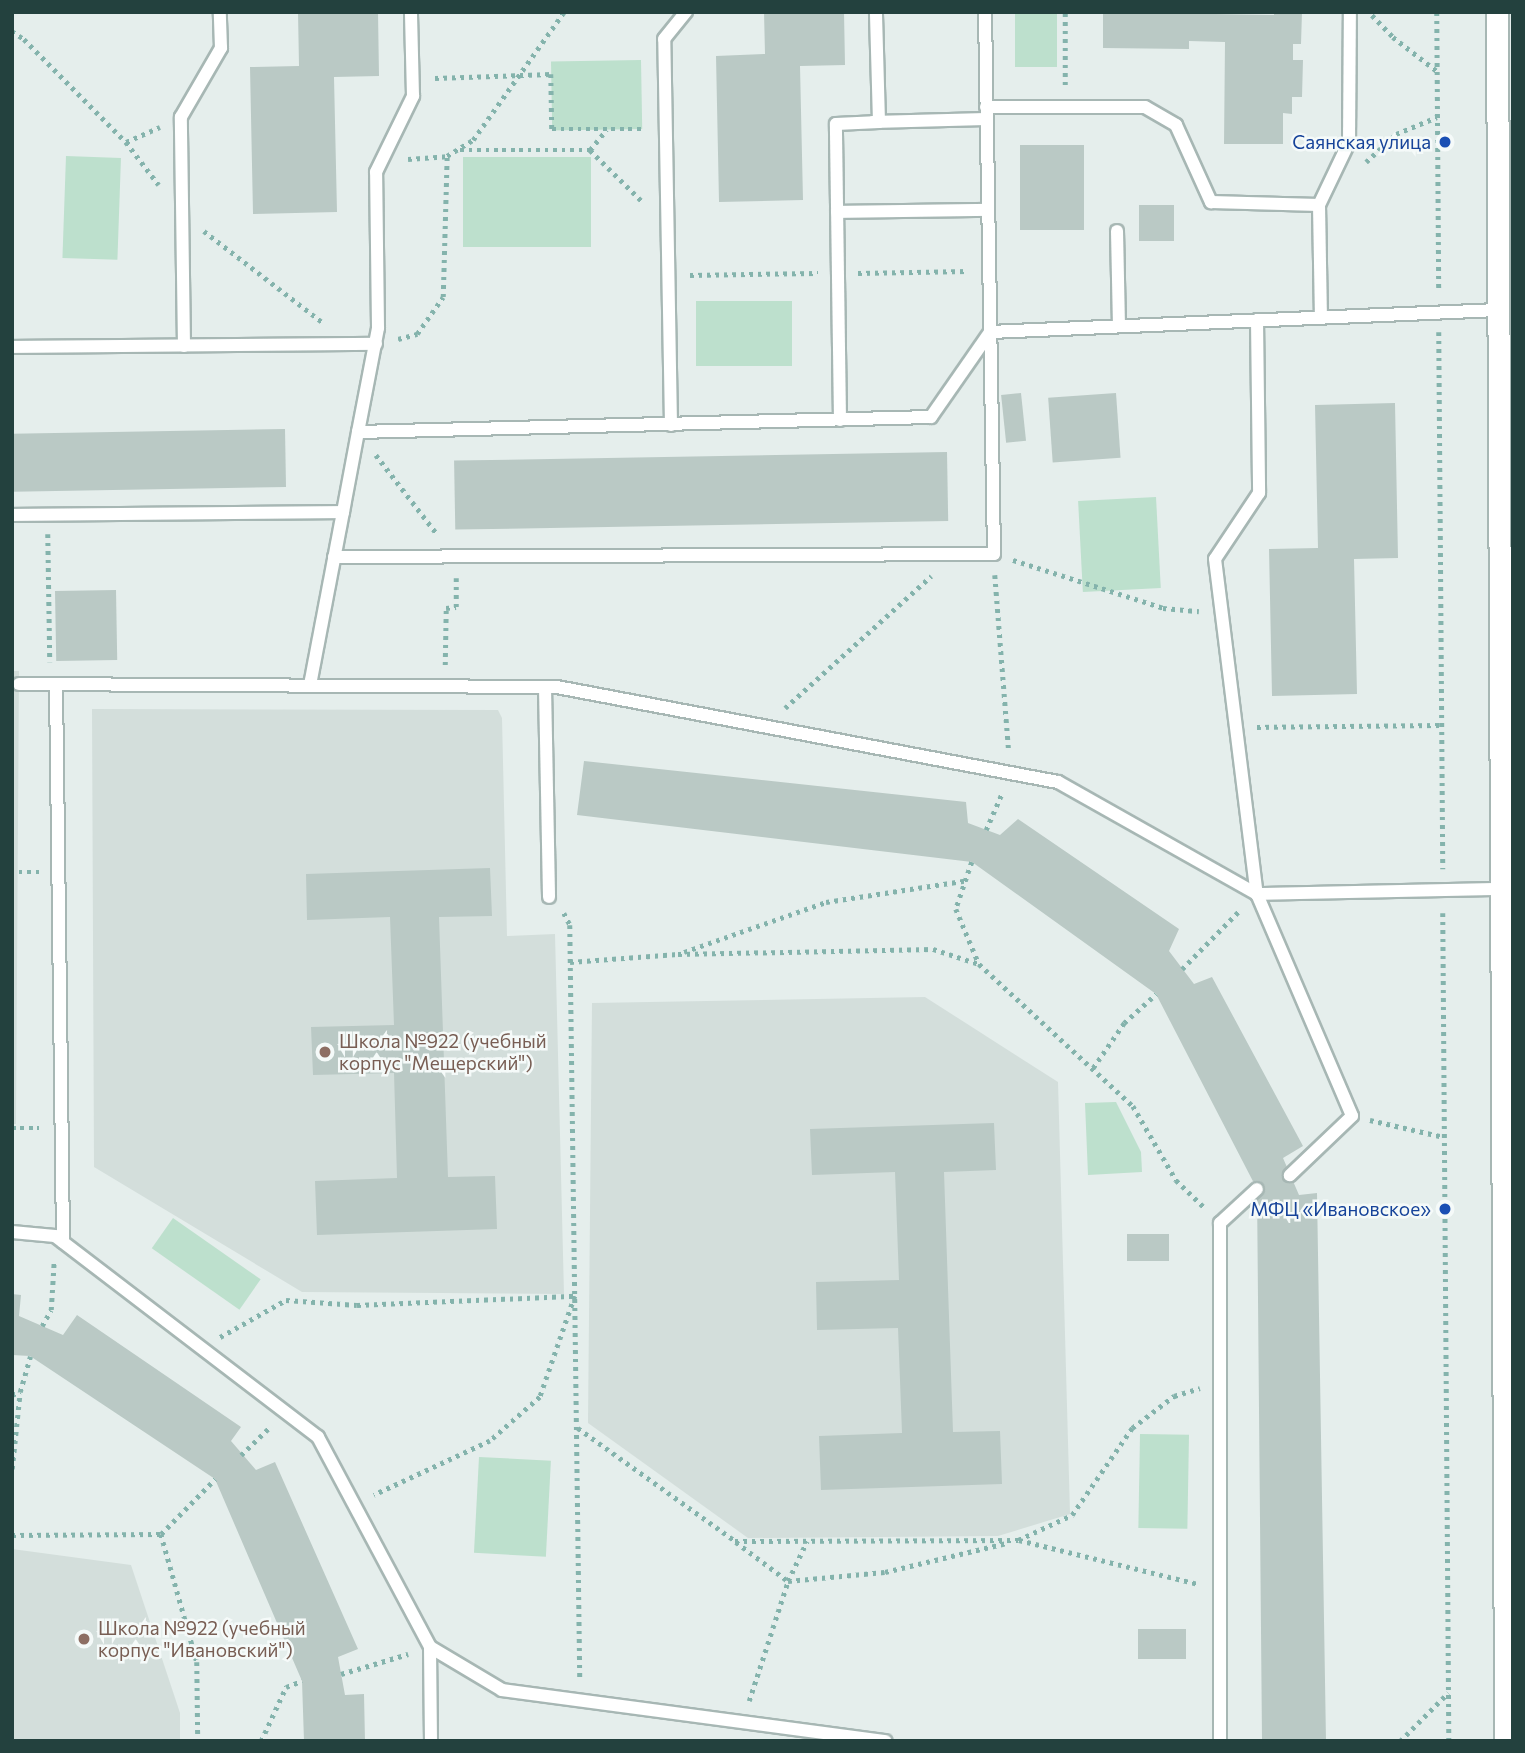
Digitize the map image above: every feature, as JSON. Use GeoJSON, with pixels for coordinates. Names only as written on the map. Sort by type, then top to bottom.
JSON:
{"type":"FeatureCollection","features":[{"type":"Feature","properties":{"kind":"street"},"geometry":{"type":"LineString","coordinates":[[1497,12],[1498,310],[1506,458],[1500,889],[1505,1741]]}},
{"type":"Feature","properties":{"kind":"lane"},"geometry":{"type":"LineString","coordinates":[[184,346],[181,117],[221,48],[220,12]]}},
{"type":"Feature","properties":{"kind":"lane"},"geometry":{"type":"LineString","coordinates":[[310,685],[376,344],[376,172],[413,96],[411,12]]}},
{"type":"Feature","properties":{"kind":"lane"},"geometry":{"type":"LineString","coordinates":[[671,425],[664,39],[686,12]]}},
{"type":"Feature","properties":{"kind":"lane"},"geometry":{"type":"LineString","coordinates":[[873,122],[879,122],[876,12]]}},
{"type":"Feature","properties":{"kind":"lane"},"geometry":{"type":"LineString","coordinates":[[334,557],[994,554],[985,12]]}},
{"type":"Feature","properties":{"kind":"lane"},"geometry":{"type":"LineString","coordinates":[[1321,317],[1319,205],[1349,142],[1350,12]]}},
{"type":"Feature","properties":{"kind":"lane"},"geometry":{"type":"LineString","coordinates":[[840,420],[836,124],[1065,107],[1145,107],[1176,125],[1211,202],[1319,205]]}},
{"type":"Feature","properties":{"kind":"lane"},"geometry":{"type":"LineString","coordinates":[[837,212],[988,210]]}},
{"type":"Feature","properties":{"kind":"lane"},"geometry":{"type":"LineString","coordinates":[[1117,231],[1119,326]]}},
{"type":"Feature","properties":{"kind":"lane"},"geometry":{"type":"LineString","coordinates":[[990,332],[1498,310]]}},
{"type":"Feature","properties":{"kind":"lane"},"geometry":{"type":"LineString","coordinates":[[1256,320],[1259,493],[1214,559],[1256,894],[1353,1116],[1290,1175]]}},
{"type":"Feature","properties":{"kind":"lane"},"geometry":{"type":"LineString","coordinates":[[358,432],[931,417],[990,332]]}},
{"type":"Feature","properties":{"kind":"lane"},"geometry":{"type":"LineString","coordinates":[[12,347],[376,344]]}},
{"type":"Feature","properties":{"kind":"lane"},"geometry":{"type":"LineString","coordinates":[[12,515],[343,512]]}},
{"type":"Feature","properties":{"kind":"lane"},"geometry":{"type":"LineString","coordinates":[[19,684],[545,687],[1058,782],[1256,894],[1500,889]]}},
{"type":"Feature","properties":{"kind":"lane"},"geometry":{"type":"LineString","coordinates":[[53,684],[59,1239]]}},
{"type":"Feature","properties":{"kind":"lane"},"geometry":{"type":"LineString","coordinates":[[545,687],[549,897]]}},
{"type":"Feature","properties":{"kind":"lane"},"geometry":{"type":"LineString","coordinates":[[1220,1741],[1220,1223],[1257,1189]]}},
{"type":"Feature","properties":{"kind":"lane"},"geometry":{"type":"LineString","coordinates":[[12,1232],[59,1239],[318,1437],[430,1647],[431,1741]]}},
{"type":"Feature","properties":{"kind":"lane"},"geometry":{"type":"LineString","coordinates":[[430,1647],[502,1690],[886,1741]]}},
{"type":"Feature","properties":{"kind":"path"},"geometry":{"type":"LineString","coordinates":[[382,160],[447,156],[472,140],[564,12]]}},
{"type":"Feature","properties":{"kind":"path"},"geometry":{"type":"LineString","coordinates":[[1065,12],[1065,107]]}},
{"type":"Feature","properties":{"kind":"path"},"geometry":{"type":"LineString","coordinates":[[1368,12],[1393,37],[1437,72]]}},
{"type":"Feature","properties":{"kind":"path"},"geometry":{"type":"LineString","coordinates":[[12,31],[24,39],[126,142],[182,214],[350,344]]}},
{"type":"Feature","properties":{"kind":"path"},"geometry":{"type":"LineString","coordinates":[[413,79],[551,74],[552,129],[665,129]]}},
{"type":"Feature","properties":{"kind":"path"},"geometry":{"type":"LineString","coordinates":[[126,142],[181,117]]}},
{"type":"Feature","properties":{"kind":"path"},"geometry":{"type":"LineString","coordinates":[[1357,170],[1396,134],[1438,117]]}},
{"type":"Feature","properties":{"kind":"path"},"geometry":{"type":"LineString","coordinates":[[590,150],[606,129]]}},
{"type":"Feature","properties":{"kind":"path"},"geometry":{"type":"LineString","coordinates":[[457,150],[590,150],[667,225]]}},
{"type":"Feature","properties":{"kind":"path"},"geometry":{"type":"LineString","coordinates":[[376,344],[416,334],[443,296],[447,156]]}},
{"type":"Feature","properties":{"kind":"path"},"geometry":{"type":"LineString","coordinates":[[48,515],[53,684]]}},
{"type":"Feature","properties":{"kind":"path"},"geometry":{"type":"LineString","coordinates":[[765,726],[955,554]]}},
{"type":"Feature","properties":{"kind":"path"},"geometry":{"type":"LineString","coordinates":[[986,830],[1010,773],[994,554],[1163,608],[1221,612]]}},
{"type":"Feature","properties":{"kind":"path"},"geometry":{"type":"LineString","coordinates":[[1236,727],[1442,725]]}},
{"type":"Feature","properties":{"kind":"path"},"geometry":{"type":"LineString","coordinates":[[972,862],[956,909],[979,964]]}},
{"type":"Feature","properties":{"kind":"path"},"geometry":{"type":"LineString","coordinates":[[549,877],[570,925],[580,1700]]}},
{"type":"Feature","properties":{"kind":"path"},"geometry":{"type":"LineString","coordinates":[[678,954],[826,902],[964,881]]}},
{"type":"Feature","properties":{"kind":"path"},"geometry":{"type":"LineString","coordinates":[[1182,969],[1256,894]]}},
{"type":"Feature","properties":{"kind":"path"},"geometry":{"type":"LineString","coordinates":[[570,962],[678,954],[933,949],[979,964],[1133,1106],[1176,1180],[1220,1223]]}},
{"type":"Feature","properties":{"kind":"path"},"geometry":{"type":"LineString","coordinates":[[1093,1068],[1124,1023],[1156,994]]}},
{"type":"Feature","properties":{"kind":"path"},"geometry":{"type":"LineString","coordinates":[[1353,1116],[1444,1137]]}},
{"type":"Feature","properties":{"kind":"path"},"geometry":{"type":"LineString","coordinates":[[12,1129],[44,1128]]}},
{"type":"Feature","properties":{"kind":"path"},"geometry":{"type":"LineString","coordinates":[[42,1326],[51,1310],[59,1239]]}},
{"type":"Feature","properties":{"kind":"path"},"geometry":{"type":"LineString","coordinates":[[201,1348],[286,1300],[357,1305],[575,1296]]}},
{"type":"Feature","properties":{"kind":"path"},"geometry":{"type":"LineString","coordinates":[[354,1504],[490,1441],[540,1397],[575,1296]]}},
{"type":"Feature","properties":{"kind":"path"},"geometry":{"type":"LineString","coordinates":[[12,1469],[20,1392],[30,1356]]}},
{"type":"Feature","properties":{"kind":"path"},"geometry":{"type":"LineString","coordinates":[[577,1428],[788,1581],[885,1572],[1018,1540],[1072,1516],[1132,1428],[1174,1396],[1220,1382]]}},
{"type":"Feature","properties":{"kind":"path"},"geometry":{"type":"LineString","coordinates":[[12,1395],[20,1392]]}},
{"type":"Feature","properties":{"kind":"path"},"geometry":{"type":"LineString","coordinates":[[242,1455],[286,1412]]}},
{"type":"Feature","properties":{"kind":"path"},"geometry":{"type":"LineString","coordinates":[[12,1535],[161,1534],[215,1479]]}},
{"type":"Feature","properties":{"kind":"path"},"geometry":{"type":"LineString","coordinates":[[161,1534],[197,1662],[198,1741]]}},
{"type":"Feature","properties":{"kind":"path"},"geometry":{"type":"LineString","coordinates":[[735,1541],[1018,1540],[1220,1590]]}},
{"type":"Feature","properties":{"kind":"path"},"geometry":{"type":"LineString","coordinates":[[743,1722],[788,1581],[807,1541]]}},
{"type":"Feature","properties":{"kind":"path"},"geometry":{"type":"LineString","coordinates":[[341,1674],[430,1647]]}},
{"type":"Feature","properties":{"kind":"path"},"geometry":{"type":"LineString","coordinates":[[261,1741],[286,1687],[302,1681]]}},
{"type":"Feature","properties":{"kind":"path"},"geometry":{"type":"LineString","coordinates":[[1400,1741],[1448,1692]]}},
{"type":"Feature","properties":{"kind":"shaded area"},"geometry":{"type":"Polygon","coordinates":[[[12,671],[19,671],[16,1124],[12,1124],[12,671]]]}},
{"type":"Feature","properties":{"kind":"shaded area","name":"Школа №922 (учебный корпус \"Мещерский\")"},"geometry":{"type":"Polygon","coordinates":[[[92,709],[498,710],[502,718],[507,936],[555,934],[564,1294],[302,1292],[94,1167],[92,709]]]}},
{"type":"Feature","properties":{"kind":"shaded area"},"geometry":{"type":"Polygon","coordinates":[[[925,997],[1058,1082],[1070,1514],[998,1536],[748,1538],[588,1423],[592,1003],[925,997]]]}},
{"type":"Feature","properties":{"kind":"shaded area","name":"Школа №922 (учебный корпус \"Ивановский\")"},"geometry":{"type":"Polygon","coordinates":[[[12,1549],[131,1565],[180,1713],[180,1741],[12,1741],[12,1549]]]}},
{"type":"Feature","properties":{"kind":"green space"},"geometry":{"type":"Polygon","coordinates":[[[1015,12],[1057,12],[1057,67],[1015,67],[1015,12]]]}},
{"type":"Feature","properties":{"kind":"green space"},"geometry":{"type":"Polygon","coordinates":[[[641,60],[642,129],[552,131],[551,62],[641,60]]]}},
{"type":"Feature","properties":{"kind":"green space"},"geometry":{"type":"Polygon","coordinates":[[[66,156],[121,158],[117,260],[62,258],[66,156]]]}},
{"type":"Feature","properties":{"kind":"green space"},"geometry":{"type":"Polygon","coordinates":[[[463,157],[591,157],[591,247],[463,247],[463,157]]]}},
{"type":"Feature","properties":{"kind":"green space"},"geometry":{"type":"Polygon","coordinates":[[[696,301],[792,301],[792,366],[696,366],[696,301]]]}},
{"type":"Feature","properties":{"kind":"green space"},"geometry":{"type":"Polygon","coordinates":[[[1156,497],[1161,588],[1083,592],[1078,501],[1156,497]]]}},
{"type":"Feature","properties":{"kind":"green space"},"geometry":{"type":"Polygon","coordinates":[[[1116,1102],[1141,1152],[1142,1172],[1088,1175],[1085,1103],[1116,1102]]]}},
{"type":"Feature","properties":{"kind":"green space"},"geometry":{"type":"Polygon","coordinates":[[[173,1218],[261,1279],[239,1310],[152,1248],[173,1218]]]}},
{"type":"Feature","properties":{"kind":"green space"},"geometry":{"type":"Polygon","coordinates":[[[1140,1434],[1189,1435],[1187,1529],[1138,1528],[1140,1434]]]}},
{"type":"Feature","properties":{"kind":"green space"},"geometry":{"type":"Polygon","coordinates":[[[479,1457],[551,1461],[546,1557],[474,1553],[479,1457]]]}},
{"type":"Feature","properties":{"kind":"building"},"geometry":{"type":"Polygon","coordinates":[[[298,12],[378,12],[379,76],[334,77],[337,212],[253,214],[250,67],[299,66],[298,12]]]}},
{"type":"Feature","properties":{"kind":"building"},"geometry":{"type":"Polygon","coordinates":[[[764,12],[844,12],[845,65],[800,66],[803,200],[719,202],[716,56],[765,54],[764,12]]]}},
{"type":"Feature","properties":{"kind":"building"},"geometry":{"type":"Polygon","coordinates":[[[1103,12],[1274,15],[1274,12],[1302,12],[1301,44],[1293,44],[1293,60],[1303,60],[1302,97],[1292,97],[1292,114],[1283,113],[1283,144],[1224,144],[1225,42],[1189,41],[1189,49],[1103,48],[1103,12]]]}},
{"type":"Feature","properties":{"kind":"building"},"geometry":{"type":"Polygon","coordinates":[[[1020,145],[1084,145],[1084,230],[1020,230],[1020,145]]]}},
{"type":"Feature","properties":{"kind":"building"},"geometry":{"type":"Polygon","coordinates":[[[1139,205],[1174,205],[1174,241],[1139,241],[1139,205]]]}},
{"type":"Feature","properties":{"kind":"building"},"geometry":{"type":"Polygon","coordinates":[[[1021,393],[1026,441],[1006,443],[1001,395],[1021,393]]]}},
{"type":"Feature","properties":{"kind":"building"},"geometry":{"type":"Polygon","coordinates":[[[1116,393],[1121,458],[1053,463],[1048,398],[1116,393]]]}},
{"type":"Feature","properties":{"kind":"building"},"geometry":{"type":"Polygon","coordinates":[[[1395,403],[1398,558],[1354,559],[1357,694],[1272,696],[1269,549],[1318,548],[1315,405],[1395,403]]]}},
{"type":"Feature","properties":{"kind":"building"},"geometry":{"type":"Polygon","coordinates":[[[285,429],[286,487],[13,492],[12,434],[285,429]]]}},
{"type":"Feature","properties":{"kind":"building"},"geometry":{"type":"Polygon","coordinates":[[[947,452],[948,521],[455,530],[454,461],[947,452]]]}},
{"type":"Feature","properties":{"kind":"building"},"geometry":{"type":"Polygon","coordinates":[[[116,590],[117,660],[56,661],[55,591],[116,590]]]}},
{"type":"Feature","properties":{"kind":"building"},"geometry":{"type":"Polygon","coordinates":[[[584,761],[966,802],[968,823],[1000,835],[1018,819],[1179,929],[1169,951],[1194,984],[1212,977],[1303,1146],[1283,1158],[1299,1195],[1317,1193],[1326,1741],[1262,1741],[1257,1189],[1156,994],[972,862],[577,815],[584,761]]]}},
{"type":"Feature","properties":{"kind":"building"},"geometry":{"type":"Polygon","coordinates":[[[490,868],[492,916],[439,917],[448,1177],[495,1176],[497,1229],[317,1235],[315,1181],[397,1178],[394,1073],[313,1075],[311,1027],[394,1025],[390,917],[307,920],[306,874],[490,868]]]}},
{"type":"Feature","properties":{"kind":"building"},"geometry":{"type":"Polygon","coordinates":[[[994,1123],[996,1170],[944,1172],[953,1432],[1000,1431],[1002,1484],[821,1490],[819,1436],[902,1433],[898,1328],[817,1330],[816,1282],[899,1280],[895,1172],[812,1175],[810,1129],[994,1123]]]}},
{"type":"Feature","properties":{"kind":"building"},"geometry":{"type":"Polygon","coordinates":[[[1127,1234],[1169,1234],[1169,1261],[1127,1261],[1127,1234]]]}},
{"type":"Feature","properties":{"kind":"building"},"geometry":{"type":"Polygon","coordinates":[[[12,1294],[21,1295],[19,1316],[63,1335],[77,1315],[241,1427],[231,1441],[256,1470],[275,1462],[358,1649],[338,1657],[345,1695],[364,1694],[365,1741],[304,1741],[302,1681],[215,1479],[30,1356],[12,1355],[12,1294]]]}},
{"type":"Feature","properties":{"kind":"building"},"geometry":{"type":"Polygon","coordinates":[[[1138,1629],[1186,1629],[1186,1659],[1138,1659],[1138,1629]]]}},
{"type":"Feature","properties":{"kind":"place","name":"Саянская улица"},"geometry":{"type":"Point","coordinates":[1445,142]}},
{"type":"Feature","properties":{"kind":"place","name":"Школа №922 (учебный корпус \"Мещерский\")"},"geometry":{"type":"Point","coordinates":[325,1052]}},
{"type":"Feature","properties":{"kind":"place","name":"МФЦ «Ивановское»"},"geometry":{"type":"Point","coordinates":[1445,1209]}},
{"type":"Feature","properties":{"kind":"place","name":"Школа №922 (учебный корпус \"Ивановский\")"},"geometry":{"type":"Point","coordinates":[84,1639]}}]}
